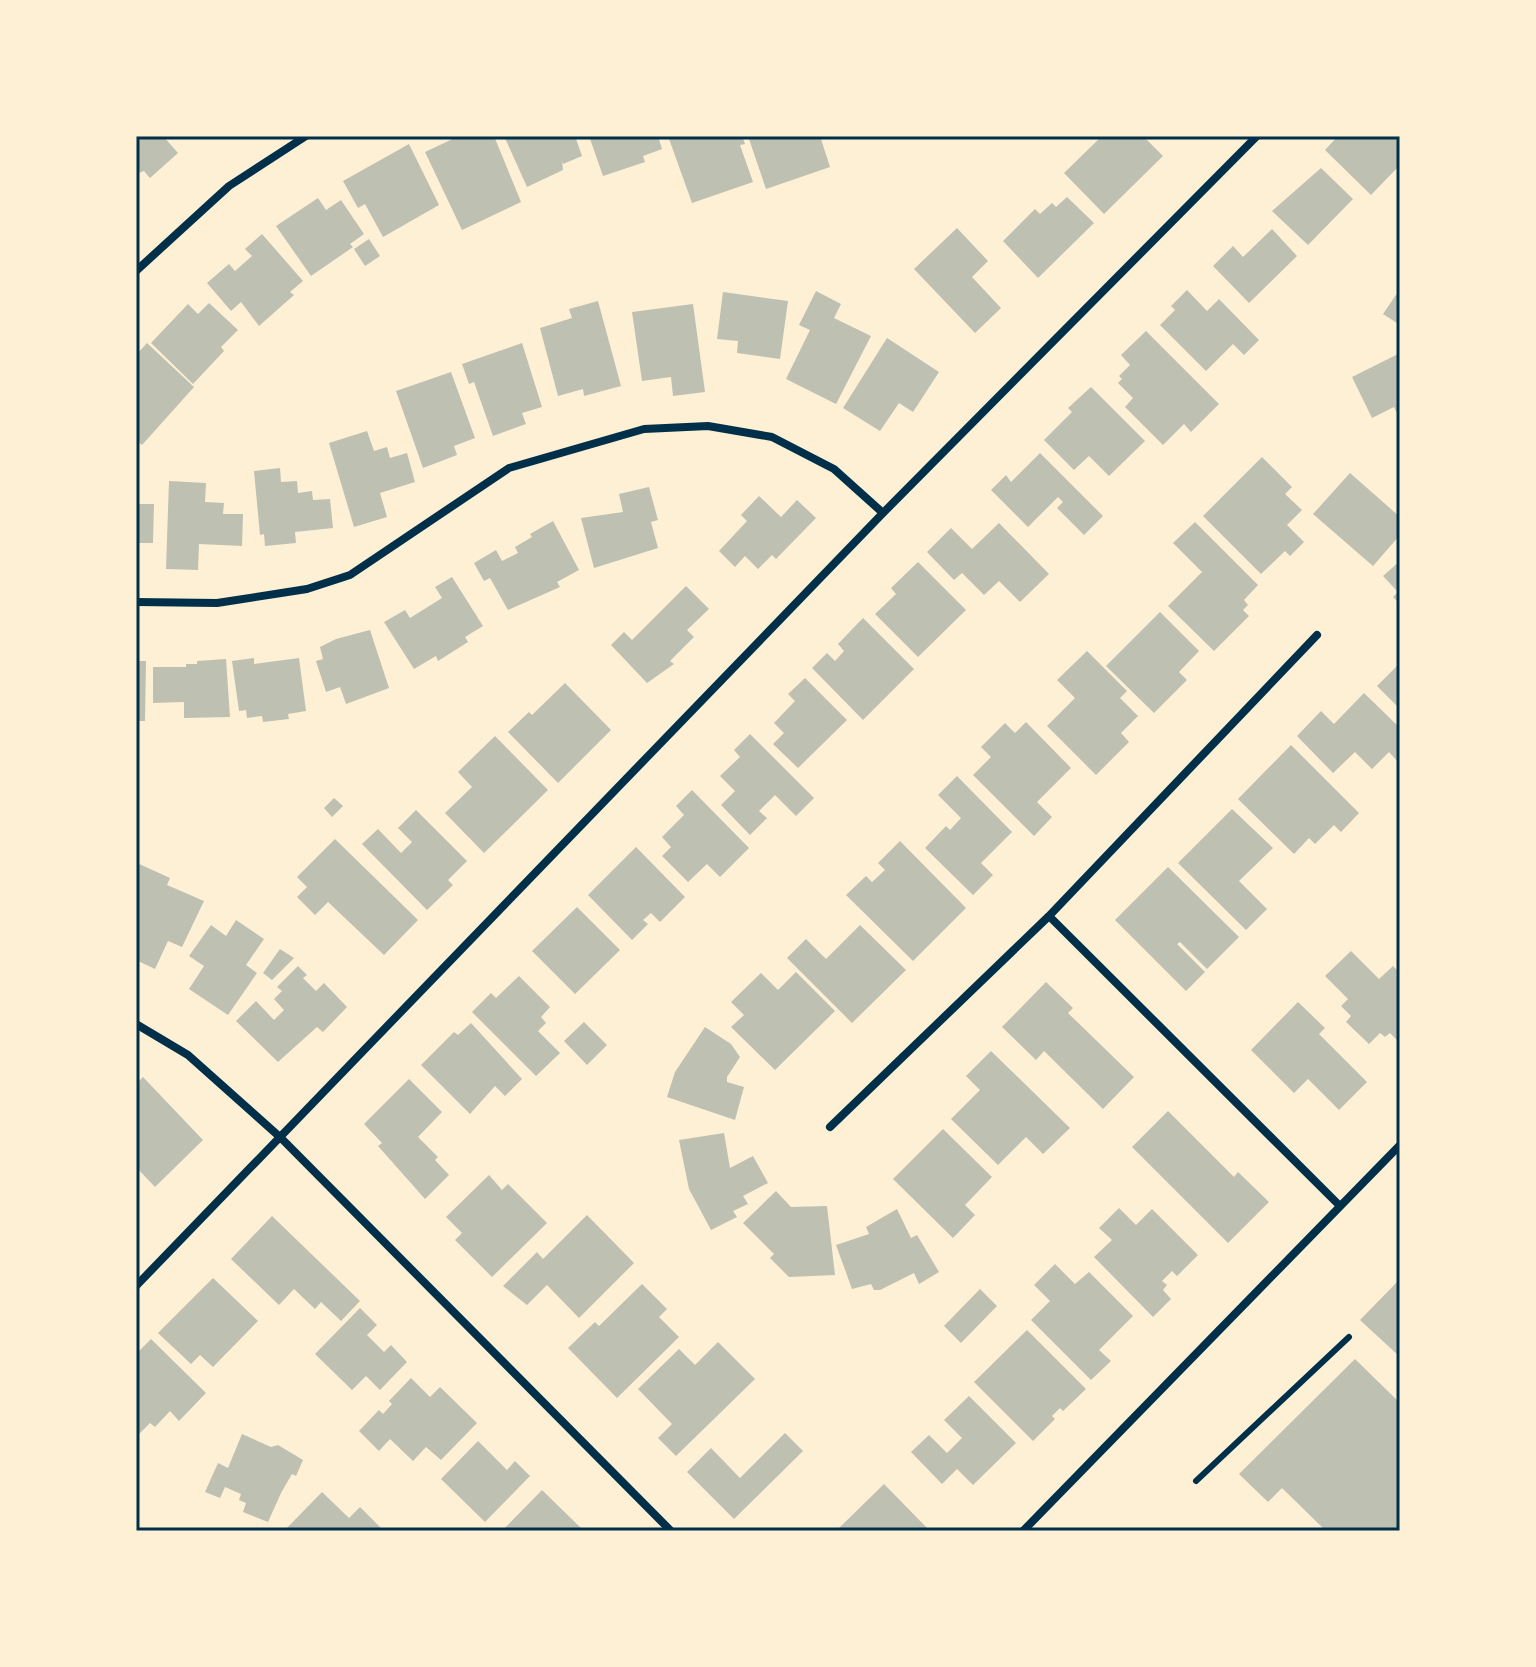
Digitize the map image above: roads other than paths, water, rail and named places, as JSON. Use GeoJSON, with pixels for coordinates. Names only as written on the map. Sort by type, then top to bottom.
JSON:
{"type":"FeatureCollection","features":[{"type":"Feature","properties":{"kind":"street"},"geometry":{"type":"LineString","coordinates":[[136,271],[229,186],[306,136]]}},
{"type":"Feature","properties":{"kind":"street"},"geometry":{"type":"LineString","coordinates":[[136,1286],[883,513],[1257,136]]}},
{"type":"Feature","properties":{"kind":"street"},"geometry":{"type":"LineString","coordinates":[[136,602],[217,603],[307,589],[350,575],[509,468],[644,429],[708,426],[772,437],[834,469],[883,513]]}},
{"type":"Feature","properties":{"kind":"street"},"geometry":{"type":"LineString","coordinates":[[830,1127],[1049,916],[1317,635]]}},
{"type":"Feature","properties":{"kind":"street"},"geometry":{"type":"LineString","coordinates":[[1049,916],[1340,1206]]}},
{"type":"Feature","properties":{"kind":"street"},"geometry":{"type":"LineString","coordinates":[[136,1024],[188,1055],[281,1138],[671,1531]]}},
{"type":"Feature","properties":{"kind":"street"},"geometry":{"type":"LineString","coordinates":[[1023,1531],[1400,1145]]}},
{"type":"Feature","properties":{"kind":"lane"},"geometry":{"type":"LineString","coordinates":[[1196,1481],[1349,1337]]}}]}
